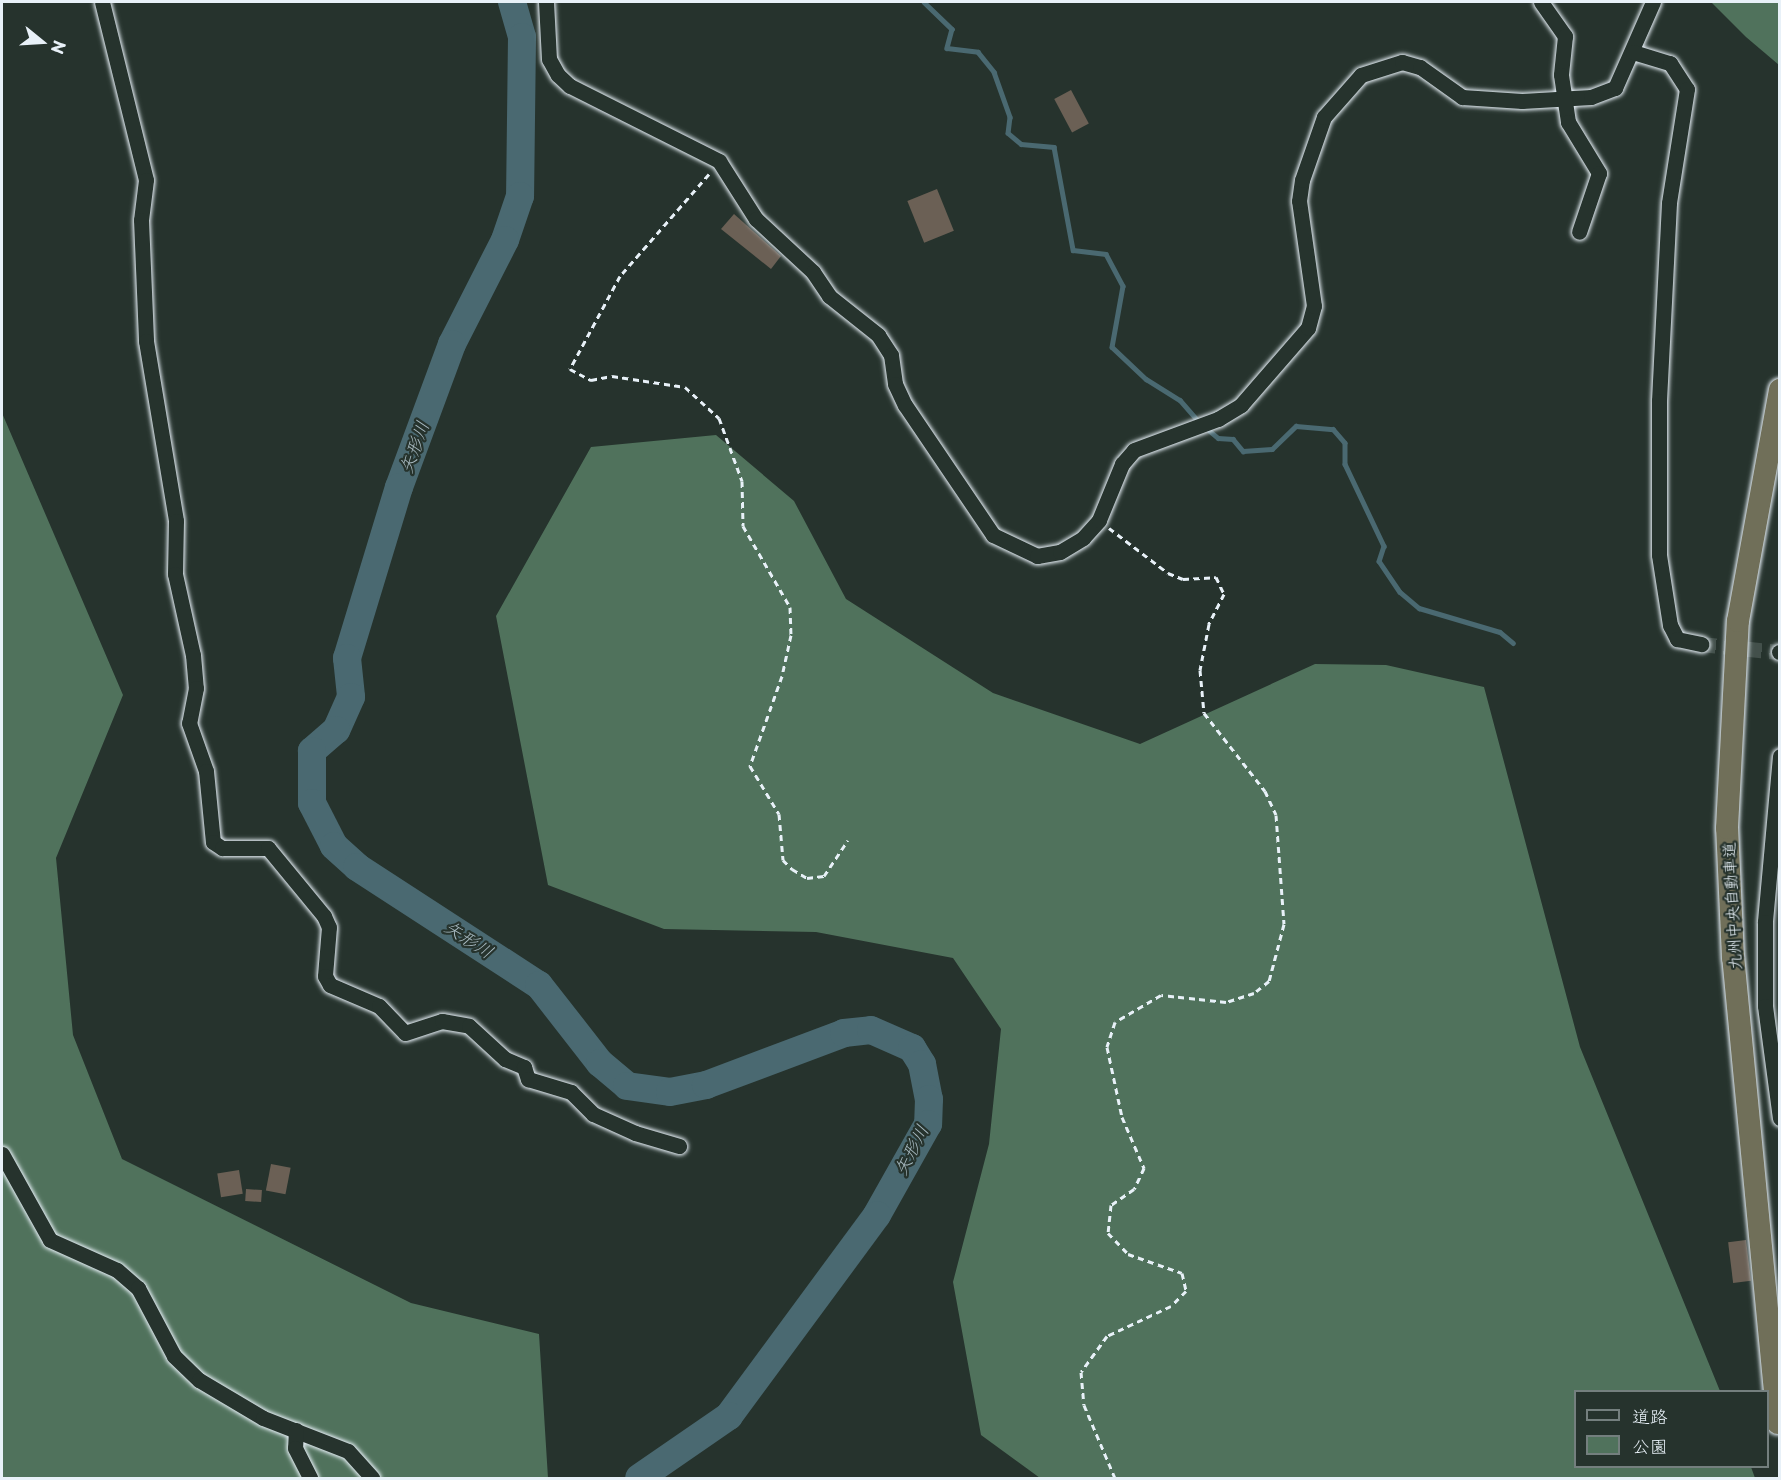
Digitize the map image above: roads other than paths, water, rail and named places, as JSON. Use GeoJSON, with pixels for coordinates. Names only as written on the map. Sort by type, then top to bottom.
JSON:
{"type":"FeatureCollection","features":[{"type":"Feature","properties":{"kind":"highway","name":"九州中央自動車道"},"geometry":{"type":"LineString","coordinates":[[1778,1423],[1733,958],[1727,828],[1738,621],[1779,390]]}},
{"type":"Feature","properties":{"kind":"highway","name":"九州中央自動車道"},"geometry":{"type":"LineString","coordinates":[[1779,453],[1748,667],[1743,804],[1752,1021],[1779,1304]]}},
{"type":"Feature","properties":{"kind":"street"},"geometry":{"type":"LineString","coordinates":[[102,2],[146,180],[141,220],[146,341],[176,521],[175,574],[193,655],[196,688],[189,723],[206,771],[213,842],[222,848],[268,848],[324,916],[329,927],[325,976],[330,985],[379,1006],[405,1033],[442,1021],[469,1026],[505,1059],[525,1067],[528,1078],[571,1092],[593,1114],[635,1133],[679,1146]]}},
{"type":"Feature","properties":{"kind":"street"},"geometry":{"type":"LineString","coordinates":[[546,2],[549,59],[570,86],[719,161],[756,219],[813,272],[829,296],[878,335],[891,355],[895,384],[905,405],[993,535],[1026,554],[1048,556],[1083,538],[1099,520],[1122,464],[1134,450],[1191,431],[1218,419],[1267,379],[1308,328],[1314,306],[1299,201],[1302,180],[1324,117],[1361,75],[1402,62],[1420,67],[1462,97],[1568,99],[1616,88],[1653,2]]}},
{"type":"Feature","properties":{"kind":"street"},"geometry":{"type":"LineString","coordinates":[[1541,2],[1565,36],[1561,75],[1568,99],[1568,122],[1599,173],[1579,232]]}},
{"type":"Feature","properties":{"kind":"street"},"geometry":{"type":"LineString","coordinates":[[1633,52],[1670,63],[1687,89],[1669,203],[1658,421],[1659,555],[1670,625],[1677,639],[1701,644]]}},
{"type":"Feature","properties":{"kind":"street"},"geometry":{"type":"LineString","coordinates":[[1779,756],[1765,922],[1765,1006],[1779,1118]]}},
{"type":"Feature","properties":{"kind":"street"},"geometry":{"type":"LineString","coordinates":[[2,1154],[50,1240],[117,1270],[138,1288],[174,1356],[191,1372],[241,1407],[348,1450],[372,1479]]}},
{"type":"Feature","properties":{"kind":"street"},"geometry":{"type":"LineString","coordinates":[[296,1430],[295,1448],[310,1479]]}},
{"type":"Feature","properties":{"kind":"waterway","name":"矢形川"},"geometry":{"type":"LineString","coordinates":[[512,2],[522,37],[520,196],[505,240],[452,344],[399,487],[347,658],[351,697],[336,730],[312,751],[312,803],[334,846],[357,867],[539,985],[600,1063],[627,1086],[670,1092],[706,1085],[844,1033],[871,1030],[912,1048],[922,1064],[929,1099],[928,1124],[877,1215],[729,1416],[639,1478]]}},
{"type":"Feature","properties":{"kind":"waterway"},"geometry":{"type":"LineString","coordinates":[[924,2],[952,29],[947,48],[978,52],[994,72],[1010,117],[1008,133],[1021,144],[1054,147],[1073,250],[1106,254],[1123,286],[1112,347],[1146,379],[1180,400],[1199,422]]}},
{"type":"Feature","properties":{"kind":"waterway"},"geometry":{"type":"LineString","coordinates":[[1205,427],[1218,438],[1233,439],[1243,451],[1272,449],[1296,426],[1333,429],[1345,443],[1345,464],[1384,546],[1379,561],[1400,592],[1419,608],[1500,632],[1513,643]]}},
{"type":"Feature","properties":{"kind":"tunnel"},"geometry":{"type":"LineString","coordinates":[[1701,644],[1779,652]]}}]}
